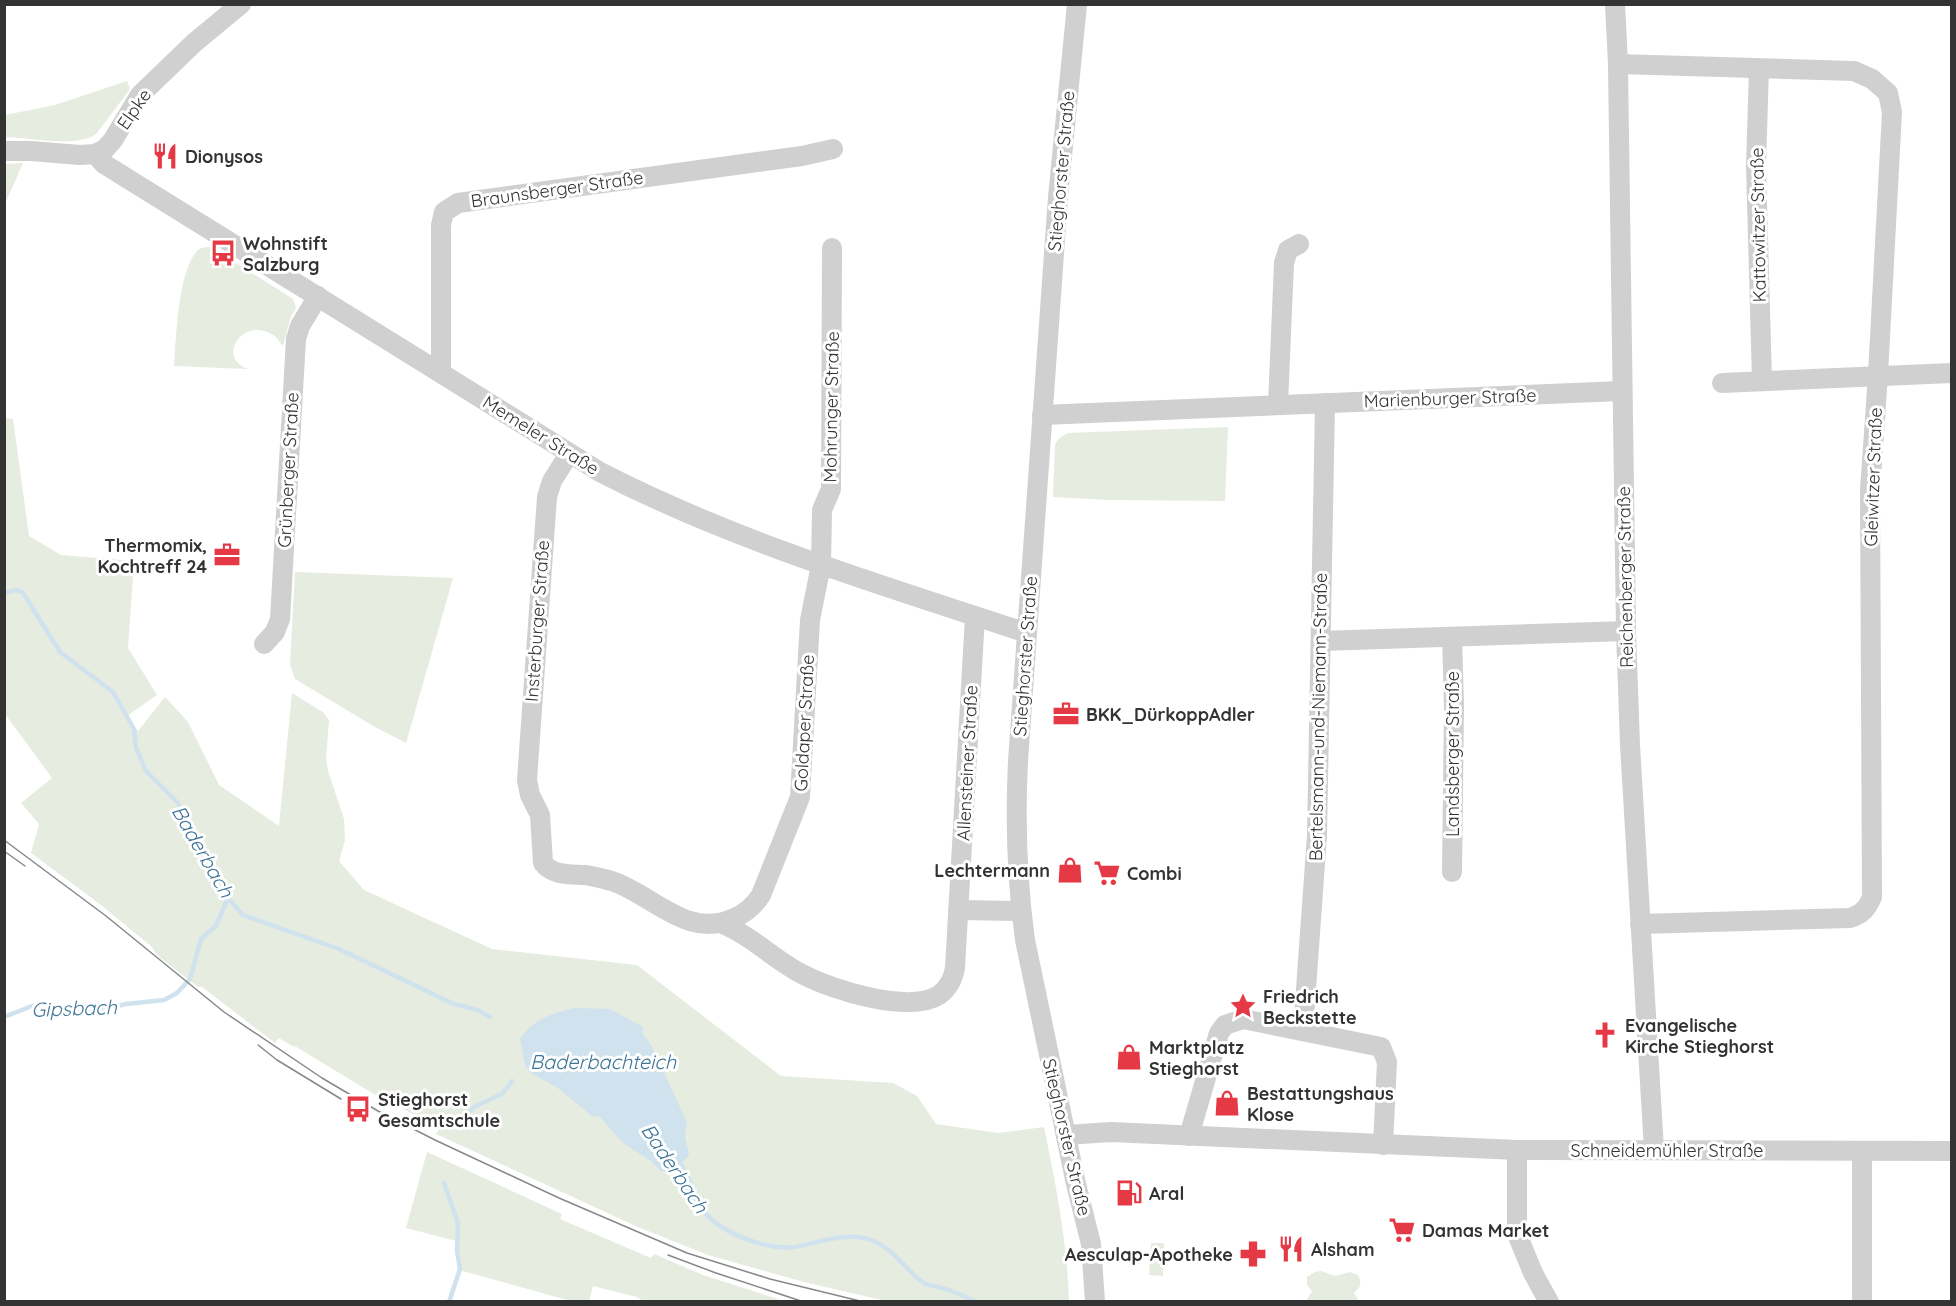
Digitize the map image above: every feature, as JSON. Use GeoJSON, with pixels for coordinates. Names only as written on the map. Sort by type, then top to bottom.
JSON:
{"type":"FeatureCollection","features":[{"type":"Feature","properties":{"kind":"street","name":"Elpke"},"geometry":{"type":"LineString","coordinates":[[95,154],[105,149],[113,140],[141,95],[194,43],[241,4]]}},
{"type":"Feature","properties":{"kind":"street","name":"Stieghorster Straße"},"geometry":{"type":"LineString","coordinates":[[1077,4],[1058,196],[1016,803],[1021,911],[1030,970],[1091,1244],[1095,1300]]}},
{"type":"Feature","properties":{"kind":"street","name":"Reichenberger Straße"},"geometry":{"type":"LineString","coordinates":[[1615,4],[1618,64],[1626,632],[1630,745],[1654,1150]]}},
{"type":"Feature","properties":{"kind":"street","name":"Gleiwitzer Straße"},"geometry":{"type":"LineString","coordinates":[[1618,64],[1854,70],[1872,79],[1888,93],[1892,112],[1870,490],[1872,897],[1868,908],[1860,915],[1850,918],[1640,924]]}},
{"type":"Feature","properties":{"kind":"street","name":"Kattowitzer Straße"},"geometry":{"type":"LineString","coordinates":[[1758,69],[1756,165],[1762,381]]}},
{"type":"Feature","properties":{"kind":"street","name":"Braunsberger Straße"},"geometry":{"type":"LineString","coordinates":[[441,373],[441,225],[444,212],[458,203],[802,156],[833,149]]}},
{"type":"Feature","properties":{"kind":"street"},"geometry":{"type":"LineString","coordinates":[[4,151],[95,154]]}},
{"type":"Feature","properties":{"kind":"street","name":"Memeler Straße"},"geometry":{"type":"LineString","coordinates":[[95,154],[104,164],[600,472],[685,513],[821,565],[1028,633]]}},
{"type":"Feature","properties":{"kind":"street"},"geometry":{"type":"LineString","coordinates":[[1278,405],[1284,263],[1288,250],[1299,243]]}},
{"type":"Feature","properties":{"kind":"street","name":"Mohrunger Straße"},"geometry":{"type":"LineString","coordinates":[[821,565],[822,510],[831,489],[832,248]]}},
{"type":"Feature","properties":{"kind":"street","name":"Grünberger Straße"},"geometry":{"type":"LineString","coordinates":[[264,644],[275,632],[280,619],[296,339],[300,326],[318,296]]}},
{"type":"Feature","properties":{"kind":"street"},"geometry":{"type":"LineString","coordinates":[[1722,383],[1952,373]]}},
{"type":"Feature","properties":{"kind":"street","name":"Marienburger Straße"},"geometry":{"type":"LineString","coordinates":[[1042,415],[1622,391]]}},
{"type":"Feature","properties":{"kind":"street","name":"Bertelsmann-und-Niemann-Straße"},"geometry":{"type":"LineString","coordinates":[[1303,1031],[1317,835],[1325,403]]}},
{"type":"Feature","properties":{"kind":"street","name":"Insterburger Straße"},"geometry":{"type":"LineString","coordinates":[[530,795],[527,780],[544,513],[552,481],[569,454]]}},
{"type":"Feature","properties":{"kind":"street","name":"Goldaper Straße"},"geometry":{"type":"LineString","coordinates":[[755,905],[770,876],[800,797],[810,620],[821,565]]}},
{"type":"Feature","properties":{"kind":"street","name":"Allensteiner Straße"},"geometry":{"type":"LineString","coordinates":[[720,923],[746,935],[800,973],[838,989],[882,999],[908,1001],[938,996],[952,982],[956,968],[975,616]]}},
{"type":"Feature","properties":{"kind":"street"},"geometry":{"type":"LineString","coordinates":[[1321,641],[1626,632]]}},
{"type":"Feature","properties":{"kind":"street","name":"Landsberger Straße"},"geometry":{"type":"LineString","coordinates":[[1452,637],[1454,705],[1452,872]]}},
{"type":"Feature","properties":{"kind":"street","name":"Allensteiner Straße"},"geometry":{"type":"LineString","coordinates":[[530,795],[540,815],[541,857],[547,869],[602,878],[620,884],[680,918],[692,922],[720,923],[742,915],[755,905]]}},
{"type":"Feature","properties":{"kind":"street"},"geometry":{"type":"LineString","coordinates":[[755,905],[754,932],[762,947]]}},
{"type":"Feature","properties":{"kind":"street"},"geometry":{"type":"LineString","coordinates":[[958,910],[1021,911]]}},
{"type":"Feature","properties":{"kind":"street"},"geometry":{"type":"LineString","coordinates":[[1189,1136],[1217,1039],[1225,1025],[1243,1019],[1381,1047],[1387,1062],[1383,1145]]}},
{"type":"Feature","properties":{"kind":"street","name":"Schneidemühler Straße"},"geometry":{"type":"LineString","coordinates":[[1066,1135],[1111,1132],[1517,1150],[1952,1151]]}},
{"type":"Feature","properties":{"kind":"street"},"geometry":{"type":"LineString","coordinates":[[1517,1150],[1517,1234],[1533,1273],[1549,1302]]}},
{"type":"Feature","properties":{"kind":"street"},"geometry":{"type":"LineString","coordinates":[[1862,1151],[1862,1302]]}},
{"type":"Feature","properties":{"kind":"shaded area"},"geometry":{"type":"Polygon","coordinates":[[[127,81],[130,89],[97,133],[89,138],[53,141],[5,137],[5,115],[55,105],[127,81]]]}},
{"type":"Feature","properties":{"kind":"shaded area"},"geometry":{"type":"Polygon","coordinates":[[[23,163],[5,204],[5,164],[23,163]]]}},
{"type":"Feature","properties":{"kind":"shaded area"},"geometry":{"type":"Polygon","coordinates":[[[211,247],[293,299],[296,308],[291,316],[283,346],[274,336],[262,331],[252,331],[237,340],[234,356],[238,363],[248,369],[174,366],[179,305],[186,272],[191,259],[198,250],[211,247]]]}},
{"type":"Feature","properties":{"kind":"shaded area"},"geometry":{"type":"Polygon","coordinates":[[[4,418],[13,419],[29,536],[61,555],[134,561],[128,648],[157,695],[127,716],[138,731],[165,697],[188,722],[219,785],[279,826],[292,693],[324,713],[329,720],[326,758],[344,819],[345,840],[339,861],[364,890],[492,949],[637,965],[781,1076],[893,1083],[917,1096],[936,1124],[998,1133],[1044,1127],[1057,1192],[1069,1301],[886,1301],[804,1282],[708,1255],[638,1227],[436,1134],[440,1128],[372,1093],[295,1046],[279,1038],[275,1043],[202,987],[198,987],[157,955],[152,947],[101,905],[31,853],[39,824],[21,803],[52,778],[5,714],[4,418]]]}},
{"type":"Feature","properties":{"kind":"shaded area"},"geometry":{"type":"Polygon","coordinates":[[[1228,427],[1225,501],[1053,497],[1055,445],[1068,433],[1228,427]]]}},
{"type":"Feature","properties":{"kind":"shaded area"},"geometry":{"type":"Polygon","coordinates":[[[295,572],[453,578],[406,743],[295,679],[290,665],[295,572]]]}},
{"type":"Feature","properties":{"kind":"shaded area"},"geometry":{"type":"Polygon","coordinates":[[[427,1152],[562,1214],[560,1219],[651,1258],[654,1254],[703,1275],[784,1301],[643,1301],[637,1297],[593,1286],[589,1301],[571,1301],[459,1270],[456,1241],[406,1228],[427,1152]]]}},
{"type":"Feature","properties":{"kind":"shaded area"},"geometry":{"type":"Polygon","coordinates":[[[1151,1243],[1164,1243],[1163,1276],[1149,1275],[1151,1243]]]}},
{"type":"Feature","properties":{"kind":"shaded area"},"geometry":{"type":"Polygon","coordinates":[[[1321,1271],[1335,1276],[1350,1272],[1358,1275],[1360,1285],[1354,1293],[1359,1301],[1306,1301],[1312,1291],[1307,1285],[1307,1277],[1321,1271]]]}},
{"type":"Feature","properties":{"kind":"water","name":"Baderbachteich"},"geometry":{"type":"Polygon","coordinates":[[[575,1008],[610,1009],[643,1027],[643,1034],[650,1043],[687,1122],[685,1136],[689,1155],[682,1162],[706,1207],[697,1212],[671,1173],[661,1171],[651,1161],[623,1143],[599,1116],[593,1117],[558,1088],[531,1073],[525,1065],[520,1039],[525,1032],[544,1018],[575,1008]]]}},
{"type":"Feature","properties":{"kind":"waterway","name":"Baderbach"},"geometry":{"type":"LineString","coordinates":[[4,593],[17,590],[23,593],[60,652],[113,692],[134,729],[136,748],[146,771],[178,803],[192,838],[219,876],[228,898],[243,915],[339,949],[454,1004],[478,1010],[490,1017]]}},
{"type":"Feature","properties":{"kind":"waterway","name":"Gipsbach"},"geometry":{"type":"LineString","coordinates":[[4,1017],[32,1006],[50,1005],[79,1011],[101,1010],[126,1004],[164,1000],[177,993],[190,979],[201,939],[216,926],[228,898]]}},
{"type":"Feature","properties":{"kind":"waterway"},"geometry":{"type":"LineString","coordinates":[[458,1123],[474,1107],[502,1094],[512,1081]]}},
{"type":"Feature","properties":{"kind":"waterway"},"geometry":{"type":"LineString","coordinates":[[444,1183],[458,1223],[457,1251],[460,1269],[449,1302]]}},
{"type":"Feature","properties":{"kind":"waterway","name":"Baderbach"},"geometry":{"type":"LineString","coordinates":[[700,1206],[717,1224],[729,1231],[769,1246],[794,1247],[842,1237],[871,1240],[886,1248],[924,1283],[946,1289],[976,1302]]}},
{"type":"Feature","properties":{"kind":"tram line"},"geometry":{"type":"LineString","coordinates":[[4,840],[106,916],[224,1012],[322,1078],[378,1111],[559,1198],[687,1253],[770,1279],[864,1302]]}},
{"type":"Feature","properties":{"kind":"tram line"},"geometry":{"type":"LineString","coordinates":[[4,851],[25,866]]}},
{"type":"Feature","properties":{"kind":"tram line"},"geometry":{"type":"LineString","coordinates":[[258,1045],[277,1060],[341,1099]]}},
{"type":"Feature","properties":{"kind":"tram line"},"geometry":{"type":"LineString","coordinates":[[668,1255],[804,1302]]}},
{"type":"Feature","properties":{"kind":"place","name":"Dionysos"},"geometry":{"type":"Point","coordinates":[165,156]}},
{"type":"Feature","properties":{"kind":"place","name":"Wohnstift Salzburg"},"geometry":{"type":"Point","coordinates":[223,253]}},
{"type":"Feature","properties":{"kind":"place","name":"Thermomix, Kochtreff 24"},"geometry":{"type":"Point","coordinates":[227,555]}},
{"type":"Feature","properties":{"kind":"place","name":"BKK_DürkoppAdler"},"geometry":{"type":"Point","coordinates":[1066,714]}},
{"type":"Feature","properties":{"kind":"place","name":"Lechtermann"},"geometry":{"type":"Point","coordinates":[1070,870]}},
{"type":"Feature","properties":{"kind":"place","name":"Combi"},"geometry":{"type":"Point","coordinates":[1107,873]}},
{"type":"Feature","properties":{"kind":"place","name":"Friedrich Beckstette"},"geometry":{"type":"Point","coordinates":[1243,1006]}},
{"type":"Feature","properties":{"kind":"place","name":"Evangelische Kirche Stieghorst"},"geometry":{"type":"Point","coordinates":[1605,1035]}},
{"type":"Feature","properties":{"kind":"place","name":"Marktplatz Stieghorst"},"geometry":{"type":"Point","coordinates":[1129,1057]}},
{"type":"Feature","properties":{"kind":"place","name":"Bestattungshaus Klose"},"geometry":{"type":"Point","coordinates":[1227,1103]}},
{"type":"Feature","properties":{"kind":"place","name":"Stieghorst Gesamtschule"},"geometry":{"type":"Point","coordinates":[358,1109]}},
{"type":"Feature","properties":{"kind":"place","name":"Aral"},"geometry":{"type":"Point","coordinates":[1129,1193]}},
{"type":"Feature","properties":{"kind":"place","name":"Damas Market"},"geometry":{"type":"Point","coordinates":[1402,1230]}},
{"type":"Feature","properties":{"kind":"place","name":"Alsham"},"geometry":{"type":"Point","coordinates":[1291,1249]}},
{"type":"Feature","properties":{"kind":"place","name":"Aesculap-Apotheke"},"geometry":{"type":"Point","coordinates":[1253,1254]}}]}
